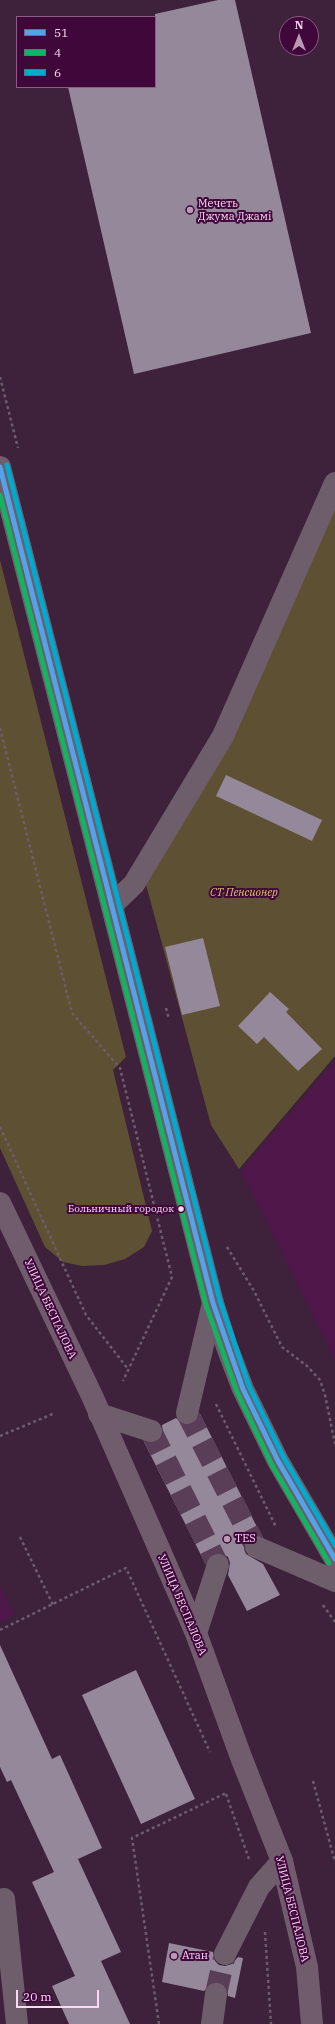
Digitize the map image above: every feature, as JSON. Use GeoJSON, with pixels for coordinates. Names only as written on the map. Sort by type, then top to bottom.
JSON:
{"type":"FeatureCollection","features":[{"type":"Feature","properties":{"kind":"main road"},"geometry":{"type":"LineString","coordinates":[[0,467],[112,905],[148,1053],[213,1303],[243,1389],[278,1461],[332,1547]]}},
{"type":"Feature","properties":{"kind":"main road","name":"УЛИЦА БЕСПАЛОВА"},"geometry":{"type":"LineString","coordinates":[[0,1203],[98,1414],[196,1633],[241,1757],[282,1861],[307,1967],[312,2024]]}},
{"type":"Feature","properties":{"kind":"lane"},"geometry":{"type":"LineString","coordinates":[[112,905],[134,884],[223,736],[335,483]]}},
{"type":"Feature","properties":{"kind":"lane"},"geometry":{"type":"LineString","coordinates":[[187,1413],[213,1303]]}},
{"type":"Feature","properties":{"kind":"lane"},"geometry":{"type":"LineString","coordinates":[[98,1414],[151,1431]]}},
{"type":"Feature","properties":{"kind":"lane"},"geometry":{"type":"LineString","coordinates":[[256,1547],[335,1581]]}},
{"type":"Feature","properties":{"kind":"lane"},"geometry":{"type":"LineString","coordinates":[[196,1633],[218,1565]]}},
{"type":"Feature","properties":{"kind":"lane"},"geometry":{"type":"LineString","coordinates":[[225,1954],[259,1888],[282,1861]]}},
{"type":"Feature","properties":{"kind":"lane"},"geometry":{"type":"LineString","coordinates":[[4,1899],[17,2024]]}},
{"type":"Feature","properties":{"kind":"lane"},"geometry":{"type":"LineString","coordinates":[[212,2024],[216,1994]]}},
{"type":"Feature","properties":{"kind":"path"},"geometry":{"type":"LineString","coordinates":[[0,728],[72,1013],[120,1068],[172,1277],[123,1381]]}},
{"type":"Feature","properties":{"kind":"path"},"geometry":{"type":"LineString","coordinates":[[0,1127],[86,1315],[128,1369]]}},
{"type":"Feature","properties":{"kind":"path"},"geometry":{"type":"LineString","coordinates":[[224,1243],[254,1291],[282,1346],[307,1366],[320,1380],[326,1395],[335,1444]]}},
{"type":"Feature","properties":{"kind":"path"},"geometry":{"type":"LineString","coordinates":[[215,1403],[277,1528]]}},
{"type":"Feature","properties":{"kind":"path"},"geometry":{"type":"LineString","coordinates":[[0,1436],[54,1413]]}},
{"type":"Feature","properties":{"kind":"path"},"geometry":{"type":"LineString","coordinates":[[20,1538],[52,1604]]}},
{"type":"Feature","properties":{"kind":"path"},"geometry":{"type":"LineString","coordinates":[[0,1630],[126,1568],[212,1755]]}},
{"type":"Feature","properties":{"kind":"path"},"geometry":{"type":"LineString","coordinates":[[321,1603],[335,1622]]}},
{"type":"Feature","properties":{"kind":"path"},"geometry":{"type":"LineString","coordinates":[[313,1781],[335,1862]]}},
{"type":"Feature","properties":{"kind":"path"},"geometry":{"type":"LineString","coordinates":[[223,1787],[259,1888]]}},
{"type":"Feature","properties":{"kind":"path"},"geometry":{"type":"LineString","coordinates":[[159,2024],[132,1838],[226,1793]]}},
{"type":"Feature","properties":{"kind":"path"},"geometry":{"type":"LineString","coordinates":[[265,1928],[271,2024]]}},
{"type":"Feature","properties":{"kind":"shaded area"},"geometry":{"type":"Polygon","coordinates":[[[335,1061],[335,1360],[241,1171],[335,1061]]]}},
{"type":"Feature","properties":{"kind":"shaded area"},"geometry":{"type":"Polygon","coordinates":[[[0,1584],[14,1615],[0,1622],[0,1584]]]}},
{"type":"Feature","properties":{"kind":"green space","name":"СТ Пенсионер"},"geometry":{"type":"Polygon","coordinates":[[[335,492],[335,1056],[239,1169],[211,1125],[145,881],[335,492]]]}},
{"type":"Feature","properties":{"kind":"green space"},"geometry":{"type":"Polygon","coordinates":[[[0,560],[126,1057],[113,1070],[152,1231],[144,1247],[125,1259],[104,1265],[82,1266],[63,1262],[45,1247],[0,1148],[0,560]]]}},
{"type":"Feature","properties":{"kind":"building","name":"Мечеть Джума Джамі"},"geometry":{"type":"Polygon","coordinates":[[[218,0],[235,0],[311,333],[134,374],[68,88],[156,88],[155,14],[218,0]]]}},
{"type":"Feature","properties":{"kind":"building"},"geometry":{"type":"Polygon","coordinates":[[[226,775],[322,820],[312,841],[216,796],[226,775]]]}},
{"type":"Feature","properties":{"kind":"building"},"geometry":{"type":"Polygon","coordinates":[[[203,938],[220,1006],[182,1015],[165,947],[203,938]]]}},
{"type":"Feature","properties":{"kind":"building"},"geometry":{"type":"Polygon","coordinates":[[[270,992],[289,1009],[286,1012],[322,1049],[298,1071],[264,1037],[257,1044],[238,1026],[270,992]]]}},
{"type":"Feature","properties":{"kind":"building"},"geometry":{"type":"Polygon","coordinates":[[[200,1414],[261,1535],[248,1537],[244,1542],[246,1554],[263,1564],[280,1595],[247,1611],[228,1575],[230,1563],[228,1557],[221,1553],[215,1553],[209,1556],[205,1563],[144,1442],[153,1443],[160,1440],[163,1434],[162,1425],[176,1418],[184,1425],[190,1425],[196,1421],[200,1414]]]}},
{"type":"Feature","properties":{"kind":"building"},"geometry":{"type":"Polygon","coordinates":[[[0,1645],[52,1759],[60,1755],[102,1848],[78,1859],[121,1952],[101,1961],[130,2024],[69,2024],[52,1986],[75,1976],[32,1882],[54,1872],[11,1780],[7,1782],[0,1767],[0,1645]]]}},
{"type":"Feature","properties":{"kind":"building"},"geometry":{"type":"Polygon","coordinates":[[[136,1670],[195,1799],[141,1824],[82,1695],[136,1670]]]}},
{"type":"Feature","properties":{"kind":"building"},"geometry":{"type":"Polygon","coordinates":[[[169,1943],[213,1952],[215,1961],[219,1965],[225,1966],[232,1964],[238,1957],[243,1958],[235,1998],[228,1996],[227,1989],[224,1984],[218,1982],[211,1983],[204,1991],[162,1982],[169,1943]]]}},
{"type":"Feature","properties":{"kind":"tunnel"},"geometry":{"type":"LineString","coordinates":[[187,1413],[256,1547]]}},
{"type":"Feature","properties":{"kind":"tunnel"},"geometry":{"type":"LineString","coordinates":[[151,1431],[218,1565]]}},
{"type":"Feature","properties":{"kind":"tunnel"},"geometry":{"type":"LineString","coordinates":[[216,1994],[225,1954]]}},
{"type":"Feature","properties":{"kind":"transit line","name":"6"},"geometry":{"type":"LineString","coordinates":[[7,465],[220,1301],[249,1386],[284,1458],[335,1545]]}},
{"type":"Feature","properties":{"kind":"transit line","name":"51"},"geometry":{"type":"LineString","coordinates":[[0,467],[213,1303],[243,1389],[278,1461],[335,1559]]}},
{"type":"Feature","properties":{"kind":"transit line","name":"4"},"geometry":{"type":"LineString","coordinates":[[0,495],[206,1305],[237,1392],[272,1465],[329,1563]]}},
{"type":"Feature","properties":{"kind":"place","name":"Мечеть Джума Джамі"},"geometry":{"type":"Point","coordinates":[190,210]}},
{"type":"Feature","properties":{"kind":"place","name":"Больничный городок"},"geometry":{"type":"Point","coordinates":[181,1209]}},
{"type":"Feature","properties":{"kind":"place","name":"TES"},"geometry":{"type":"Point","coordinates":[227,1539]}},
{"type":"Feature","properties":{"kind":"place","name":"Атан"},"geometry":{"type":"Point","coordinates":[174,1956]}}]}
